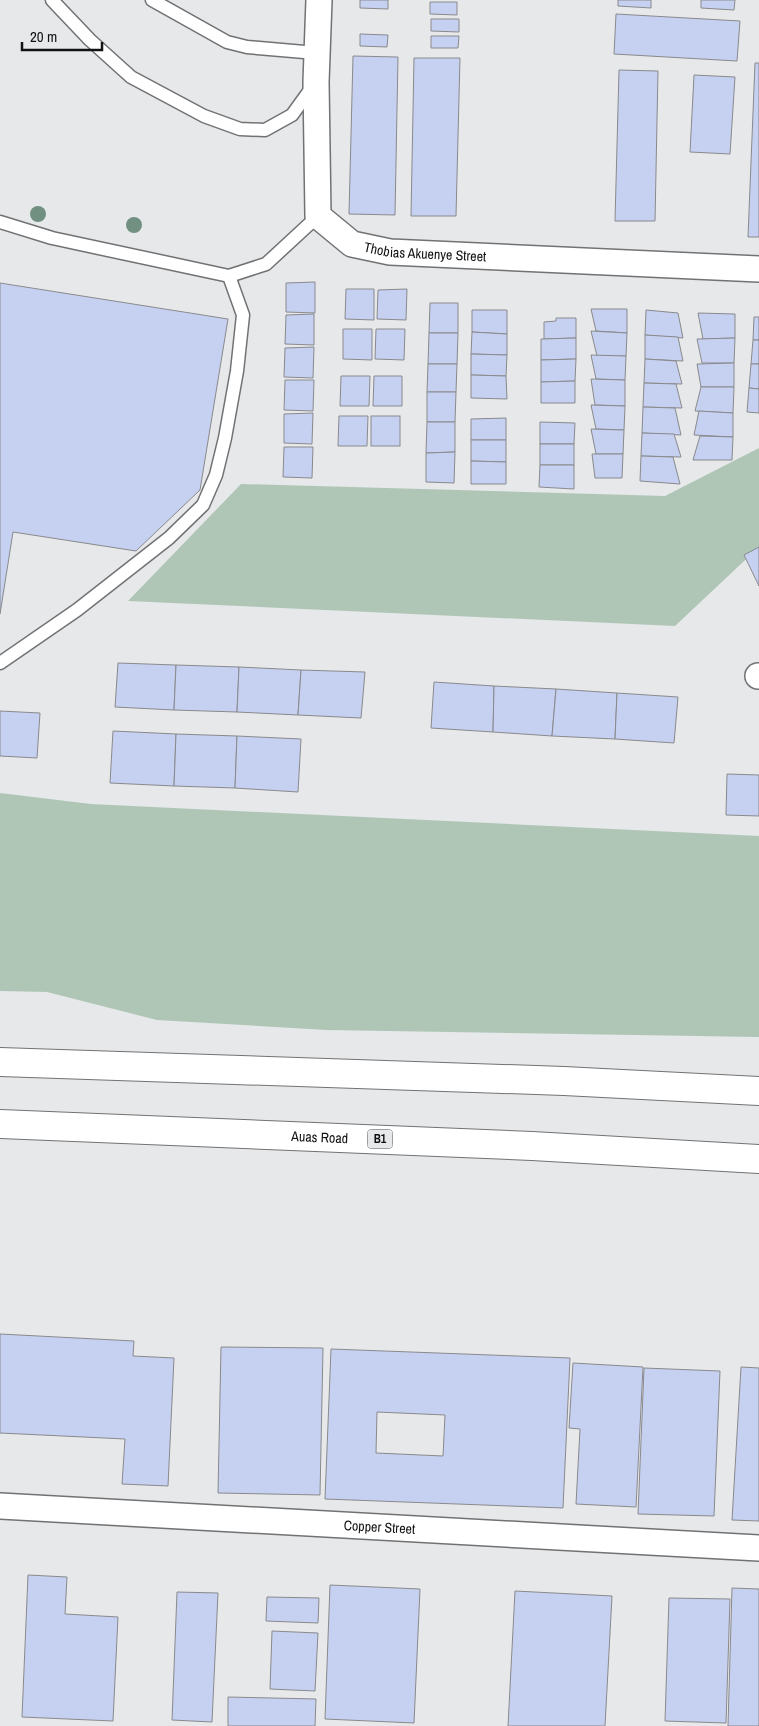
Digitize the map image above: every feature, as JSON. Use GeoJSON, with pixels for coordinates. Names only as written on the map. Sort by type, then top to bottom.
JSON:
{"type":"FeatureCollection","features":[{"type":"Feature","properties":{"kind":"highway"},"geometry":{"type":"LineString","coordinates":[[0,1062],[564,1081],[759,1091]]}},
{"type":"Feature","properties":{"kind":"highway","name":"Auas Road"},"geometry":{"type":"LineString","coordinates":[[0,1124],[522,1145],[759,1159]]}},
{"type":"Feature","properties":{"kind":"street"},"geometry":{"type":"LineString","coordinates":[[318,0],[316,82],[318,216]]}},
{"type":"Feature","properties":{"kind":"street","name":"Thobias Akuenye Street"},"geometry":{"type":"LineString","coordinates":[[318,216],[352,244],[390,252],[759,269]]}},
{"type":"Feature","properties":{"kind":"street","name":"Copper Street"},"geometry":{"type":"LineString","coordinates":[[0,1506],[759,1548]]}},
{"type":"Feature","properties":{"kind":"lane"},"geometry":{"type":"LineString","coordinates":[[52,0],[90,40],[131,77],[204,116],[240,129],[265,130],[292,115],[316,82]]}},
{"type":"Feature","properties":{"kind":"lane"},"geometry":{"type":"LineString","coordinates":[[152,0],[227,42],[247,47],[316,53]]}},
{"type":"Feature","properties":{"kind":"lane"},"geometry":{"type":"LineString","coordinates":[[0,222],[52,238],[229,276],[266,264],[318,216]]}},
{"type":"Feature","properties":{"kind":"lane"},"geometry":{"type":"LineString","coordinates":[[0,663],[77,610],[169,538],[203,506],[216,474],[225,438],[237,371],[244,315],[229,276]]}},
{"type":"Feature","properties":{"kind":"green space"},"geometry":{"type":"Polygon","coordinates":[[[759,448],[759,547],[675,626],[128,601],[241,484],[665,496],[759,448]]]}},
{"type":"Feature","properties":{"kind":"green space"},"geometry":{"type":"Polygon","coordinates":[[[0,793],[91,804],[759,836],[759,1037],[326,1030],[157,1020],[47,992],[0,991],[0,793]]]}},
{"type":"Feature","properties":{"kind":"building"},"geometry":{"type":"Polygon","coordinates":[[[360,0],[388,0],[388,9],[360,8],[360,0]]]}},
{"type":"Feature","properties":{"kind":"building"},"geometry":{"type":"Polygon","coordinates":[[[618,0],[651,0],[651,8],[618,6],[618,0]]]}},
{"type":"Feature","properties":{"kind":"building"},"geometry":{"type":"Polygon","coordinates":[[[701,0],[735,0],[734,10],[701,8],[701,0]]]}},
{"type":"Feature","properties":{"kind":"building"},"geometry":{"type":"Polygon","coordinates":[[[430,2],[457,2],[457,15],[430,14],[430,2]]]}},
{"type":"Feature","properties":{"kind":"building"},"geometry":{"type":"Polygon","coordinates":[[[616,14],[740,21],[737,61],[614,54],[616,14]]]}},
{"type":"Feature","properties":{"kind":"building"},"geometry":{"type":"Polygon","coordinates":[[[431,19],[459,19],[459,32],[431,31],[431,19]]]}},
{"type":"Feature","properties":{"kind":"building"},"geometry":{"type":"Polygon","coordinates":[[[360,34],[388,35],[387,47],[360,46],[360,34]]]}},
{"type":"Feature","properties":{"kind":"building"},"geometry":{"type":"Polygon","coordinates":[[[431,36],[459,36],[458,48],[431,48],[431,36]]]}},
{"type":"Feature","properties":{"kind":"building"},"geometry":{"type":"Polygon","coordinates":[[[353,56],[398,57],[395,215],[349,214],[353,56]]]}},
{"type":"Feature","properties":{"kind":"building"},"geometry":{"type":"Polygon","coordinates":[[[414,58],[460,58],[456,216],[411,216],[414,58]]]}},
{"type":"Feature","properties":{"kind":"building"},"geometry":{"type":"Polygon","coordinates":[[[755,63],[759,63],[759,237],[748,237],[755,63]]]}},
{"type":"Feature","properties":{"kind":"building"},"geometry":{"type":"Polygon","coordinates":[[[619,70],[658,71],[655,221],[615,221],[619,70]]]}},
{"type":"Feature","properties":{"kind":"building"},"geometry":{"type":"Polygon","coordinates":[[[694,75],[735,77],[730,154],[690,152],[694,75]]]}},
{"type":"Feature","properties":{"kind":"building"},"geometry":{"type":"Polygon","coordinates":[[[315,282],[315,313],[286,312],[286,283],[315,282]]]}},
{"type":"Feature","properties":{"kind":"building"},"geometry":{"type":"Polygon","coordinates":[[[0,283],[228,319],[200,490],[136,551],[13,532],[0,614],[0,283]]]}},
{"type":"Feature","properties":{"kind":"building"},"geometry":{"type":"Polygon","coordinates":[[[346,289],[374,289],[374,320],[345,319],[346,289]]]}},
{"type":"Feature","properties":{"kind":"building"},"geometry":{"type":"Polygon","coordinates":[[[407,289],[406,320],[377,319],[378,290],[407,289]]]}},
{"type":"Feature","properties":{"kind":"building"},"geometry":{"type":"Polygon","coordinates":[[[430,303],[458,303],[458,333],[429,333],[430,303]]]}},
{"type":"Feature","properties":{"kind":"building"},"geometry":{"type":"Polygon","coordinates":[[[591,309],[627,309],[627,333],[596,331],[591,309]]]}},
{"type":"Feature","properties":{"kind":"building"},"geometry":{"type":"Polygon","coordinates":[[[472,310],[507,310],[507,334],[472,332],[472,310]]]}},
{"type":"Feature","properties":{"kind":"building"},"geometry":{"type":"Polygon","coordinates":[[[646,310],[678,313],[683,338],[645,335],[646,310]]]}},
{"type":"Feature","properties":{"kind":"building"},"geometry":{"type":"Polygon","coordinates":[[[698,313],[735,314],[735,338],[703,339],[698,313]]]}},
{"type":"Feature","properties":{"kind":"building"},"geometry":{"type":"Polygon","coordinates":[[[314,314],[314,345],[285,344],[286,315],[314,314]]]}},
{"type":"Feature","properties":{"kind":"building"},"geometry":{"type":"Polygon","coordinates":[[[754,317],[759,317],[759,340],[753,340],[754,317]]]}},
{"type":"Feature","properties":{"kind":"building"},"geometry":{"type":"Polygon","coordinates":[[[556,318],[576,318],[576,338],[544,339],[544,322],[556,321],[556,318]]]}},
{"type":"Feature","properties":{"kind":"building"},"geometry":{"type":"Polygon","coordinates":[[[343,329],[372,329],[372,360],[343,359],[343,329]]]}},
{"type":"Feature","properties":{"kind":"building"},"geometry":{"type":"Polygon","coordinates":[[[376,329],[405,329],[404,360],[375,359],[376,329]]]}},
{"type":"Feature","properties":{"kind":"building"},"geometry":{"type":"Polygon","coordinates":[[[591,331],[627,333],[626,356],[597,356],[591,331]]]}},
{"type":"Feature","properties":{"kind":"building"},"geometry":{"type":"Polygon","coordinates":[[[472,332],[507,334],[507,355],[471,354],[472,332]]]}},
{"type":"Feature","properties":{"kind":"building"},"geometry":{"type":"Polygon","coordinates":[[[429,333],[458,333],[457,364],[428,364],[429,333]]]}},
{"type":"Feature","properties":{"kind":"building"},"geometry":{"type":"Polygon","coordinates":[[[645,335],[678,337],[683,361],[645,359],[645,335]]]}},
{"type":"Feature","properties":{"kind":"building"},"geometry":{"type":"Polygon","coordinates":[[[576,338],[576,359],[541,360],[541,339],[576,338]]]}},
{"type":"Feature","properties":{"kind":"building"},"geometry":{"type":"Polygon","coordinates":[[[735,338],[734,363],[702,363],[697,339],[735,338]]]}},
{"type":"Feature","properties":{"kind":"building"},"geometry":{"type":"Polygon","coordinates":[[[753,340],[759,340],[759,364],[751,364],[753,340]]]}},
{"type":"Feature","properties":{"kind":"building"},"geometry":{"type":"Polygon","coordinates":[[[314,347],[313,378],[284,377],[285,348],[314,347]]]}},
{"type":"Feature","properties":{"kind":"building"},"geometry":{"type":"Polygon","coordinates":[[[471,354],[507,355],[506,376],[471,375],[471,354]]]}},
{"type":"Feature","properties":{"kind":"building"},"geometry":{"type":"Polygon","coordinates":[[[591,355],[626,356],[625,380],[596,379],[591,355]]]}},
{"type":"Feature","properties":{"kind":"building"},"geometry":{"type":"Polygon","coordinates":[[[576,359],[575,381],[541,382],[541,360],[576,359]]]}},
{"type":"Feature","properties":{"kind":"building"},"geometry":{"type":"Polygon","coordinates":[[[645,359],[676,361],[682,384],[644,383],[645,359]]]}},
{"type":"Feature","properties":{"kind":"building"},"geometry":{"type":"Polygon","coordinates":[[[734,363],[734,387],[701,387],[697,364],[734,363]]]}},
{"type":"Feature","properties":{"kind":"building"},"geometry":{"type":"Polygon","coordinates":[[[428,364],[457,364],[456,392],[427,392],[428,364]]]}},
{"type":"Feature","properties":{"kind":"building"},"geometry":{"type":"Polygon","coordinates":[[[751,364],[759,364],[759,389],[749,388],[751,364]]]}},
{"type":"Feature","properties":{"kind":"building"},"geometry":{"type":"Polygon","coordinates":[[[471,375],[506,376],[507,399],[471,398],[471,375]]]}},
{"type":"Feature","properties":{"kind":"building"},"geometry":{"type":"Polygon","coordinates":[[[341,376],[370,376],[369,406],[340,406],[341,376]]]}},
{"type":"Feature","properties":{"kind":"building"},"geometry":{"type":"Polygon","coordinates":[[[374,376],[402,376],[402,406],[373,406],[374,376]]]}},
{"type":"Feature","properties":{"kind":"building"},"geometry":{"type":"Polygon","coordinates":[[[591,379],[625,380],[625,406],[595,405],[591,379]]]}},
{"type":"Feature","properties":{"kind":"building"},"geometry":{"type":"Polygon","coordinates":[[[285,380],[314,380],[313,411],[284,410],[285,380]]]}},
{"type":"Feature","properties":{"kind":"building"},"geometry":{"type":"Polygon","coordinates":[[[575,381],[575,403],[541,403],[541,382],[575,381]]]}},
{"type":"Feature","properties":{"kind":"building"},"geometry":{"type":"Polygon","coordinates":[[[644,383],[676,384],[682,408],[643,407],[644,383]]]}},
{"type":"Feature","properties":{"kind":"building"},"geometry":{"type":"Polygon","coordinates":[[[701,387],[734,387],[733,413],[695,411],[701,387]]]}},
{"type":"Feature","properties":{"kind":"building"},"geometry":{"type":"Polygon","coordinates":[[[749,388],[759,389],[759,413],[747,412],[749,388]]]}},
{"type":"Feature","properties":{"kind":"building"},"geometry":{"type":"Polygon","coordinates":[[[427,392],[456,392],[455,422],[427,422],[427,392]]]}},
{"type":"Feature","properties":{"kind":"building"},"geometry":{"type":"Polygon","coordinates":[[[591,405],[625,406],[624,430],[596,429],[591,405]]]}},
{"type":"Feature","properties":{"kind":"building"},"geometry":{"type":"Polygon","coordinates":[[[643,407],[675,408],[681,435],[642,433],[643,407]]]}},
{"type":"Feature","properties":{"kind":"building"},"geometry":{"type":"Polygon","coordinates":[[[699,411],[733,413],[733,437],[694,435],[699,411]]]}},
{"type":"Feature","properties":{"kind":"building"},"geometry":{"type":"Polygon","coordinates":[[[313,413],[312,444],[284,443],[284,414],[313,413]]]}},
{"type":"Feature","properties":{"kind":"building"},"geometry":{"type":"Polygon","coordinates":[[[339,416],[368,416],[367,446],[338,446],[339,416]]]}},
{"type":"Feature","properties":{"kind":"building"},"geometry":{"type":"Polygon","coordinates":[[[371,416],[400,416],[400,446],[371,446],[371,416]]]}},
{"type":"Feature","properties":{"kind":"building"},"geometry":{"type":"Polygon","coordinates":[[[506,418],[506,440],[471,440],[471,419],[506,418]]]}},
{"type":"Feature","properties":{"kind":"building"},"geometry":{"type":"Polygon","coordinates":[[[427,422],[455,422],[455,452],[426,453],[427,422]]]}},
{"type":"Feature","properties":{"kind":"building"},"geometry":{"type":"Polygon","coordinates":[[[540,422],[575,423],[574,444],[540,444],[540,422]]]}},
{"type":"Feature","properties":{"kind":"building"},"geometry":{"type":"Polygon","coordinates":[[[591,429],[624,430],[623,454],[596,454],[591,429]]]}},
{"type":"Feature","properties":{"kind":"building"},"geometry":{"type":"Polygon","coordinates":[[[642,433],[674,434],[681,457],[641,456],[642,433]]]}},
{"type":"Feature","properties":{"kind":"building"},"geometry":{"type":"Polygon","coordinates":[[[700,436],[733,437],[732,460],[693,460],[700,436]]]}},
{"type":"Feature","properties":{"kind":"building"},"geometry":{"type":"Polygon","coordinates":[[[471,440],[506,440],[506,462],[471,461],[471,440]]]}},
{"type":"Feature","properties":{"kind":"building"},"geometry":{"type":"Polygon","coordinates":[[[540,444],[574,444],[574,465],[540,465],[540,444]]]}},
{"type":"Feature","properties":{"kind":"building"},"geometry":{"type":"Polygon","coordinates":[[[284,447],[313,447],[312,478],[283,477],[284,447]]]}},
{"type":"Feature","properties":{"kind":"building"},"geometry":{"type":"Polygon","coordinates":[[[455,452],[454,483],[426,482],[426,453],[455,452]]]}},
{"type":"Feature","properties":{"kind":"building"},"geometry":{"type":"Polygon","coordinates":[[[592,454],[623,454],[622,478],[595,478],[592,454]]]}},
{"type":"Feature","properties":{"kind":"building"},"geometry":{"type":"Polygon","coordinates":[[[641,456],[673,457],[680,484],[640,481],[641,456]]]}},
{"type":"Feature","properties":{"kind":"building"},"geometry":{"type":"Polygon","coordinates":[[[471,461],[506,462],[506,484],[471,484],[471,461]]]}},
{"type":"Feature","properties":{"kind":"building"},"geometry":{"type":"Polygon","coordinates":[[[540,465],[574,465],[574,489],[539,487],[540,465]]]}},
{"type":"Feature","properties":{"kind":"building"},"geometry":{"type":"Polygon","coordinates":[[[759,547],[759,586],[744,555],[759,547]]]}},
{"type":"Feature","properties":{"kind":"building"},"geometry":{"type":"Polygon","coordinates":[[[118,663],[176,665],[174,710],[115,707],[118,663]]]}},
{"type":"Feature","properties":{"kind":"building"},"geometry":{"type":"Polygon","coordinates":[[[176,665],[239,667],[237,712],[174,710],[176,665]]]}},
{"type":"Feature","properties":{"kind":"building"},"geometry":{"type":"Polygon","coordinates":[[[239,667],[301,670],[298,715],[237,712],[239,667]]]}},
{"type":"Feature","properties":{"kind":"building"},"geometry":{"type":"Polygon","coordinates":[[[301,670],[365,672],[361,718],[298,715],[301,670]]]}},
{"type":"Feature","properties":{"kind":"building"},"geometry":{"type":"Polygon","coordinates":[[[434,682],[494,686],[493,732],[431,728],[434,682]]]}},
{"type":"Feature","properties":{"kind":"building"},"geometry":{"type":"Polygon","coordinates":[[[494,686],[556,689],[552,736],[493,732],[494,686]]]}},
{"type":"Feature","properties":{"kind":"building"},"geometry":{"type":"Polygon","coordinates":[[[556,689],[617,693],[615,739],[552,736],[556,689]]]}},
{"type":"Feature","properties":{"kind":"building"},"geometry":{"type":"Polygon","coordinates":[[[617,693],[678,697],[674,743],[615,739],[617,693]]]}},
{"type":"Feature","properties":{"kind":"building"},"geometry":{"type":"Polygon","coordinates":[[[0,711],[40,713],[37,758],[0,756],[0,711]]]}},
{"type":"Feature","properties":{"kind":"building"},"geometry":{"type":"Polygon","coordinates":[[[113,731],[176,734],[174,786],[110,783],[113,731]]]}},
{"type":"Feature","properties":{"kind":"building"},"geometry":{"type":"Polygon","coordinates":[[[176,734],[237,736],[235,788],[174,786],[176,734]]]}},
{"type":"Feature","properties":{"kind":"building"},"geometry":{"type":"Polygon","coordinates":[[[237,736],[301,739],[298,792],[235,788],[237,736]]]}},
{"type":"Feature","properties":{"kind":"building"},"geometry":{"type":"Polygon","coordinates":[[[727,774],[759,775],[759,816],[726,815],[727,774]]]}},
{"type":"Feature","properties":{"kind":"building"},"geometry":{"type":"Polygon","coordinates":[[[0,1334],[134,1341],[133,1356],[174,1358],[168,1486],[122,1484],[125,1439],[0,1433],[0,1334]]]}},
{"type":"Feature","properties":{"kind":"building"},"geometry":{"type":"Polygon","coordinates":[[[221,1347],[323,1348],[320,1495],[218,1493],[221,1347]]]}},
{"type":"Feature","properties":{"kind":"building"},"geometry":{"type":"Polygon","coordinates":[[[331,1349],[570,1358],[563,1508],[325,1499],[331,1349]],[[377,1412],[376,1453],[443,1456],[445,1415],[377,1412]]]}},
{"type":"Feature","properties":{"kind":"building"},"geometry":{"type":"Polygon","coordinates":[[[573,1363],[643,1367],[636,1507],[576,1504],[580,1429],[569,1428],[573,1363]]]}},
{"type":"Feature","properties":{"kind":"building"},"geometry":{"type":"Polygon","coordinates":[[[741,1367],[759,1368],[759,1521],[732,1520],[741,1367]]]}},
{"type":"Feature","properties":{"kind":"building"},"geometry":{"type":"Polygon","coordinates":[[[644,1368],[720,1371],[714,1516],[638,1514],[644,1368]]]}},
{"type":"Feature","properties":{"kind":"building"},"geometry":{"type":"Polygon","coordinates":[[[28,1575],[67,1577],[65,1614],[118,1617],[113,1721],[22,1717],[28,1575]]]}},
{"type":"Feature","properties":{"kind":"building"},"geometry":{"type":"Polygon","coordinates":[[[330,1585],[420,1589],[414,1723],[325,1719],[330,1585]]]}},
{"type":"Feature","properties":{"kind":"building"},"geometry":{"type":"Polygon","coordinates":[[[732,1588],[759,1589],[759,1726],[728,1726],[732,1588]]]}},
{"type":"Feature","properties":{"kind":"building"},"geometry":{"type":"Polygon","coordinates":[[[515,1591],[612,1596],[605,1726],[508,1726],[515,1591]]]}},
{"type":"Feature","properties":{"kind":"building"},"geometry":{"type":"Polygon","coordinates":[[[177,1592],[218,1593],[212,1722],[172,1720],[177,1592]]]}},
{"type":"Feature","properties":{"kind":"building"},"geometry":{"type":"Polygon","coordinates":[[[267,1597],[319,1598],[318,1623],[266,1621],[267,1597]]]}},
{"type":"Feature","properties":{"kind":"building"},"geometry":{"type":"Polygon","coordinates":[[[669,1598],[730,1599],[726,1723],[665,1721],[669,1598]]]}},
{"type":"Feature","properties":{"kind":"building"},"geometry":{"type":"Polygon","coordinates":[[[272,1631],[318,1633],[315,1691],[270,1689],[272,1631]]]}},
{"type":"Feature","properties":{"kind":"building"},"geometry":{"type":"Polygon","coordinates":[[[228,1697],[316,1699],[315,1726],[228,1726],[228,1697]]]}}]}
